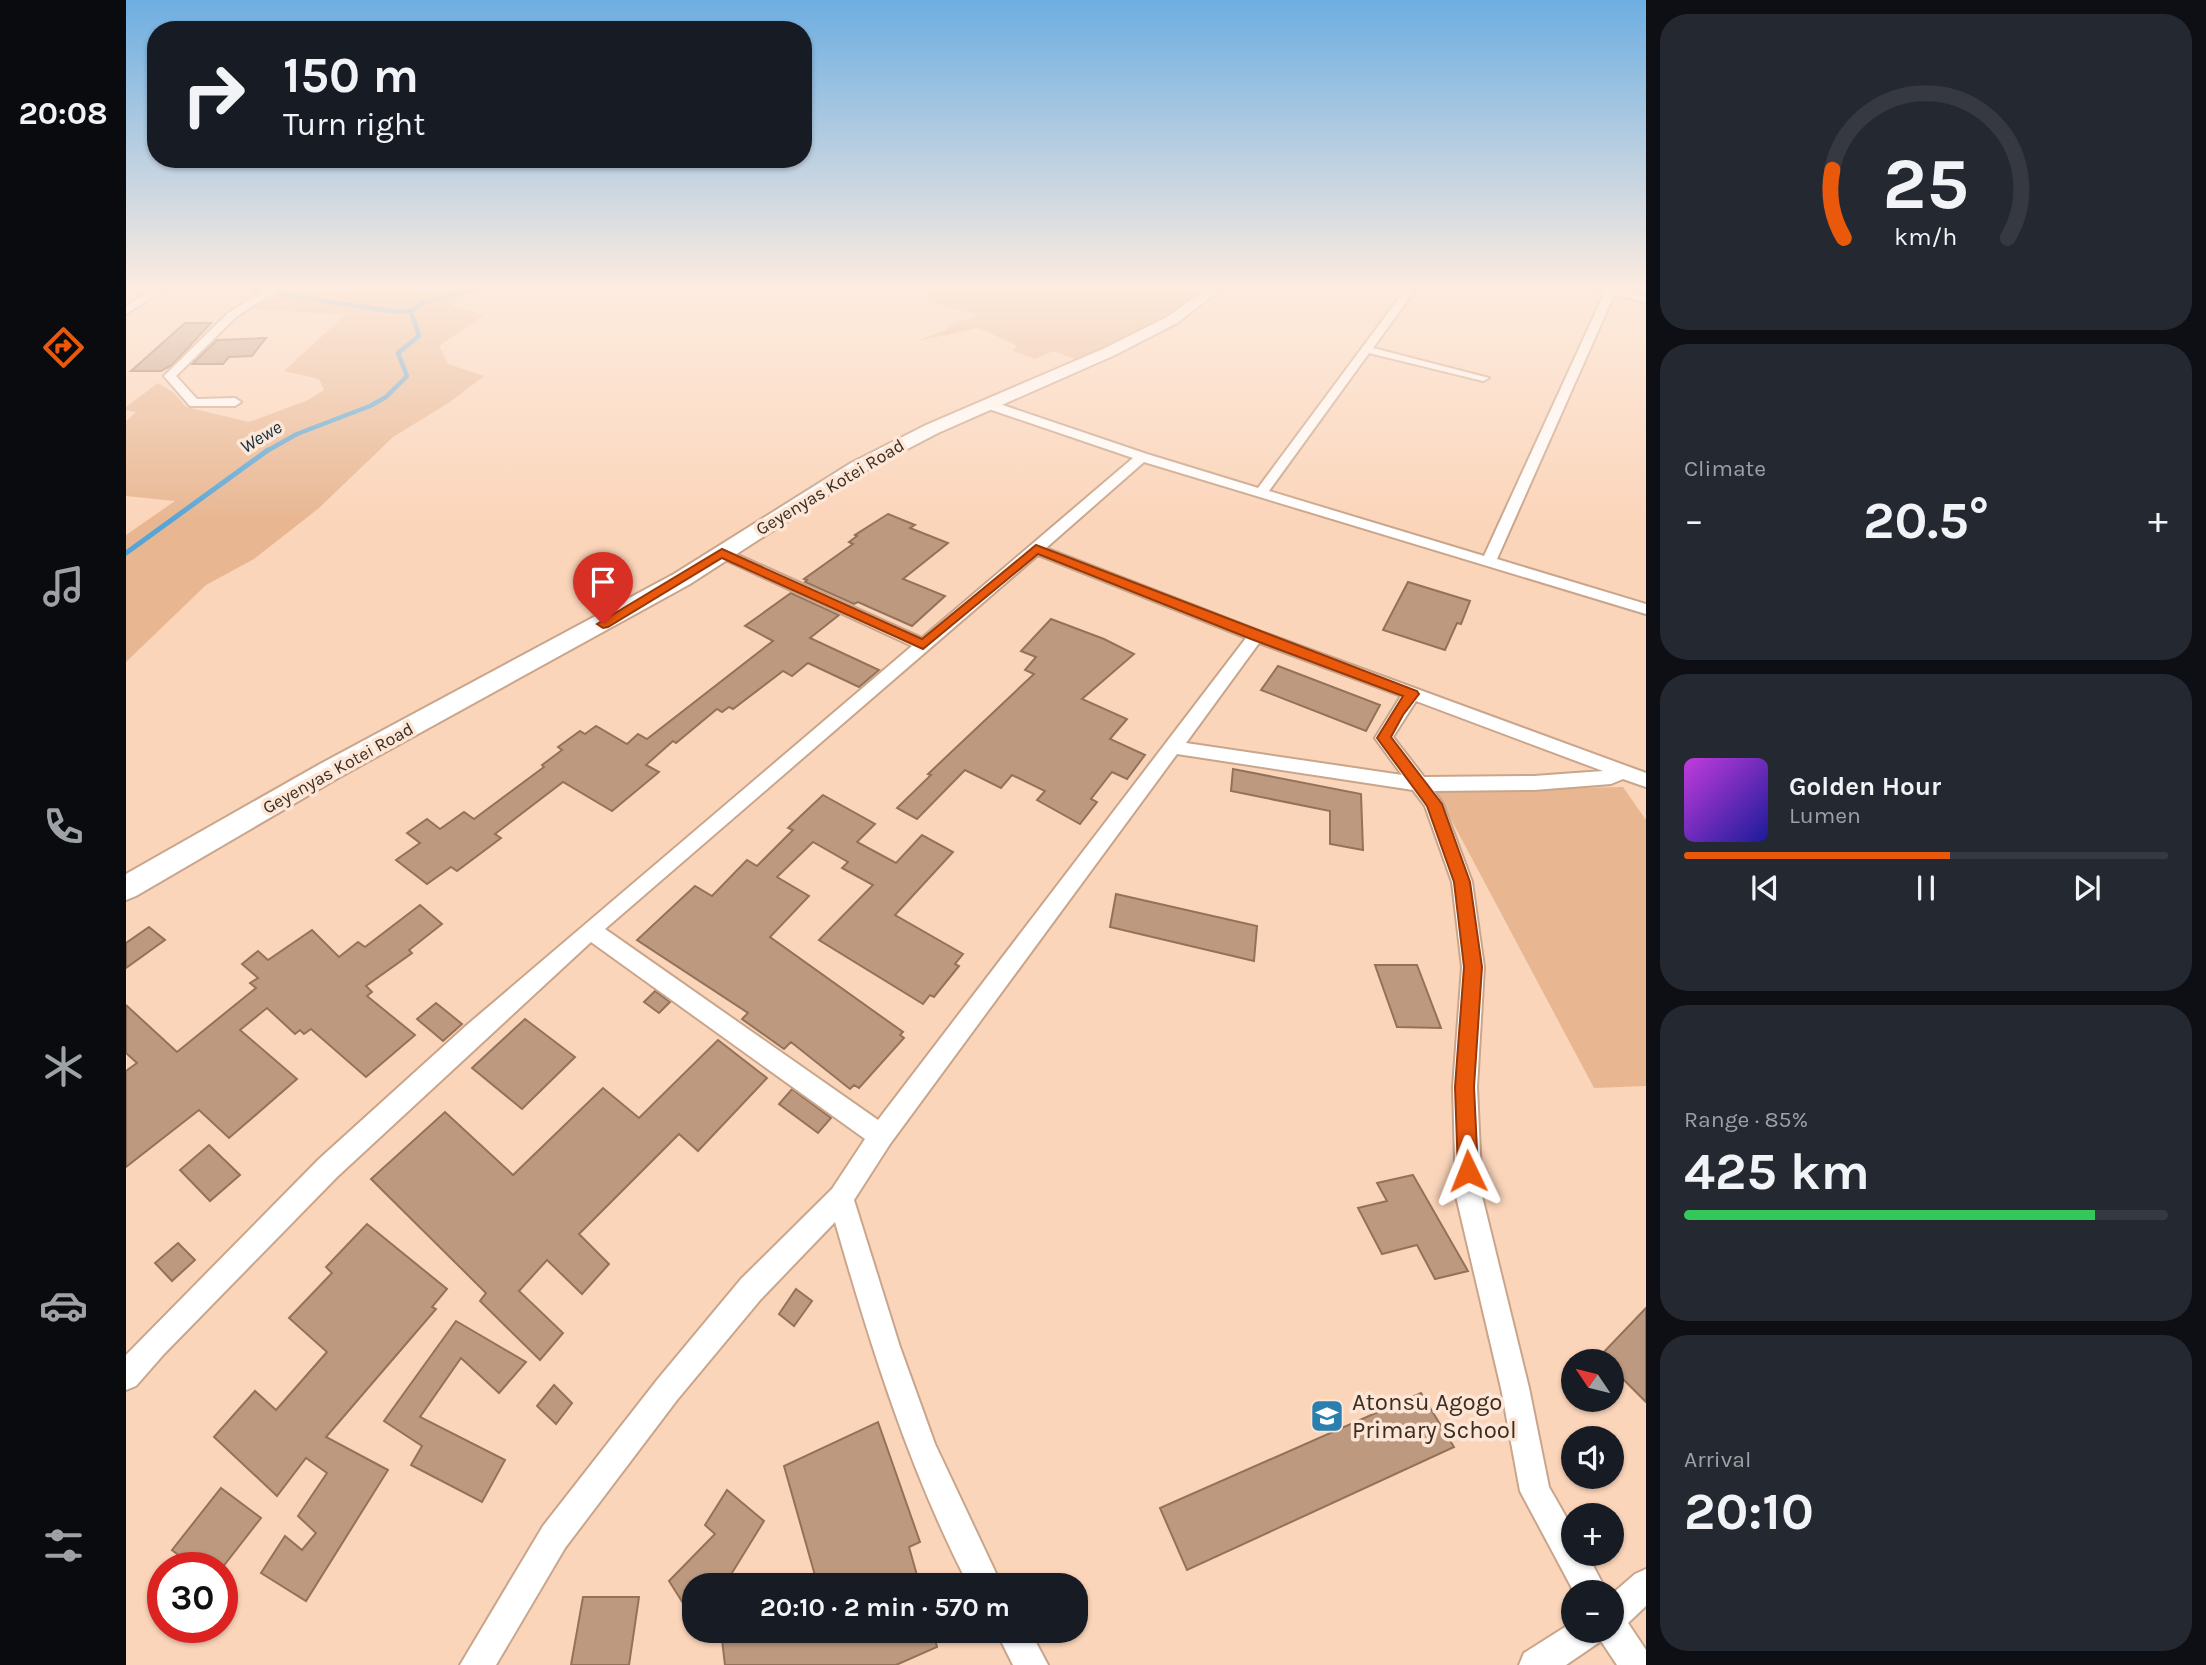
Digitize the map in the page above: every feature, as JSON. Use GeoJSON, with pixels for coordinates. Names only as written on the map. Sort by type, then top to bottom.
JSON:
{"type":"FeatureCollection","features":[{"type":"Feature","properties":{"kind":"street"},"geometry":{"type":"LineString","coordinates":[[178,368],[170,376],[194,404],[234,402]]}},
{"type":"Feature","properties":{"kind":"street","name":"Geyenyas Kotei Road"},"geometry":{"type":"LineString","coordinates":[[126,888],[329,771],[583,635],[722,553],[858,467],[987,404],[1072,368]]}},
{"type":"Feature","properties":{"kind":"street"},"geometry":{"type":"LineString","coordinates":[[1261,493],[1352,368]]}},
{"type":"Feature","properties":{"kind":"street"},"geometry":{"type":"LineString","coordinates":[[1441,368],[1483,378]]}},
{"type":"Feature","properties":{"kind":"street"},"geometry":{"type":"LineString","coordinates":[[1489,561],[1573,368]]}},
{"type":"Feature","properties":{"kind":"street"},"geometry":{"type":"LineString","coordinates":[[987,404],[1142,457],[1646,609]]}},
{"type":"Feature","properties":{"kind":"street"},"geometry":{"type":"LineString","coordinates":[[126,1377],[153,1344],[328,1168],[590,930],[1142,457]]}},
{"type":"Feature","properties":{"kind":"street"},"geometry":{"type":"LineString","coordinates":[[1036,549],[1256,636],[1646,780]]}},
{"type":"Feature","properties":{"kind":"street"},"geometry":{"type":"LineString","coordinates":[[722,553],[923,645]]}},
{"type":"Feature","properties":{"kind":"street"},"geometry":{"type":"LineString","coordinates":[[477,1665],[554,1537],[667,1390],[751,1289],[841,1198],[881,1136],[1256,636]]}},
{"type":"Feature","properties":{"kind":"street"},"geometry":{"type":"LineString","coordinates":[[1412,694],[1398,712],[1384,738],[1434,804],[1462,882],[1473,967],[1465,1087],[1469,1196],[1515,1388],[1535,1491],[1584,1580]]}},
{"type":"Feature","properties":{"kind":"street"},"geometry":{"type":"LineString","coordinates":[[1172,747],[1210,755],[1419,784],[1534,783],[1611,778],[1623,771]]}},
{"type":"Feature","properties":{"kind":"street"},"geometry":{"type":"LineString","coordinates":[[590,930],[881,1136]]}},
{"type":"Feature","properties":{"kind":"street"},"geometry":{"type":"LineString","coordinates":[[841,1198],[892,1374],[934,1482],[980,1573]]}},
{"type":"Feature","properties":{"kind":"street"},"geometry":{"type":"LineString","coordinates":[[1624,1605],[1646,1586]]}},
{"type":"Feature","properties":{"kind":"street"},"geometry":{"type":"LineString","coordinates":[[1019,1643],[1031,1665]]}},
{"type":"Feature","properties":{"kind":"street"},"geometry":{"type":"LineString","coordinates":[[1536,1665],[1570,1643]]}},
{"type":"Feature","properties":{"kind":"street"},"geometry":{"type":"LineString","coordinates":[[1622,1643],[1636,1665]]}},
{"type":"Feature","properties":{"kind":"shaded area"},"geometry":{"type":"Polygon","coordinates":[[[288,368],[459,368],[484,376],[450,402],[393,437],[319,508],[254,559],[206,585],[126,662],[126,535],[175,501],[126,496],[126,421],[136,412],[126,410],[126,407],[158,383],[174,393],[186,407],[249,422],[306,401],[324,390],[319,379],[284,371],[288,368]]]}},
{"type":"Feature","properties":{"kind":"shaded area"},"geometry":{"type":"Polygon","coordinates":[[[1623,787],[1646,820],[1646,1086],[1594,1088],[1436,791],[1623,787]]]}},
{"type":"Feature","properties":{"kind":"building"},"geometry":{"type":"Polygon","coordinates":[[[135,368],[167,368],[161,371],[131,371],[135,368]]]}},
{"type":"Feature","properties":{"kind":"building"},"geometry":{"type":"Polygon","coordinates":[[[888,514],[915,525],[910,528],[948,543],[903,579],[945,596],[912,626],[858,602],[854,604],[805,582],[807,580],[804,579],[853,544],[849,542],[857,536],[855,535],[888,514]]]}},
{"type":"Feature","properties":{"kind":"building"},"geometry":{"type":"Polygon","coordinates":[[[1408,582],[1470,601],[1461,624],[1457,623],[1445,650],[1383,630],[1408,582]]]}},
{"type":"Feature","properties":{"kind":"building"},"geometry":{"type":"Polygon","coordinates":[[[791,593],[839,615],[810,638],[879,670],[859,687],[808,663],[792,676],[783,671],[733,709],[729,707],[722,712],[717,709],[676,743],[673,741],[646,765],[659,772],[612,811],[563,782],[495,834],[501,838],[457,871],[451,867],[427,884],[396,860],[420,843],[407,833],[427,819],[440,829],[464,812],[474,819],[544,767],[542,765],[562,750],[558,747],[580,731],[585,734],[596,726],[627,744],[638,734],[647,739],[773,641],[745,626],[791,593]]]}},
{"type":"Feature","properties":{"kind":"building"},"geometry":{"type":"Polygon","coordinates":[[[1051,619],[1104,639],[1134,654],[1082,699],[1127,719],[1110,739],[1145,755],[1127,779],[1112,772],[1091,799],[1097,802],[1080,824],[1037,800],[1045,791],[1012,775],[1001,788],[965,770],[917,819],[897,808],[931,775],[928,774],[1034,674],[1025,670],[1036,657],[1021,651],[1051,619]]]}},
{"type":"Feature","properties":{"kind":"building"},"geometry":{"type":"Polygon","coordinates":[[[1278,666],[1380,705],[1366,731],[1261,690],[1278,666]]]}},
{"type":"Feature","properties":{"kind":"building"},"geometry":{"type":"Polygon","coordinates":[[[1233,769],[1361,794],[1363,850],[1330,844],[1330,811],[1231,791],[1233,769]]]}},
{"type":"Feature","properties":{"kind":"building"},"geometry":{"type":"Polygon","coordinates":[[[823,795],[875,824],[857,842],[896,863],[922,835],[953,852],[895,915],[963,954],[955,964],[959,966],[934,997],[930,995],[923,1004],[819,940],[873,885],[842,868],[848,862],[813,842],[777,877],[809,896],[770,937],[903,1032],[900,1035],[904,1038],[859,1088],[854,1085],[850,1089],[791,1042],[784,1049],[742,1019],[748,1013],[637,940],[695,886],[712,896],[747,860],[757,866],[793,830],[788,828],[823,795]]]}},
{"type":"Feature","properties":{"kind":"building"},"geometry":{"type":"Polygon","coordinates":[[[1116,894],[1257,926],[1254,961],[1110,927],[1116,894]]]}},
{"type":"Feature","properties":{"kind":"building"},"geometry":{"type":"Polygon","coordinates":[[[420,905],[442,924],[409,950],[412,953],[366,986],[372,992],[367,996],[415,1035],[366,1077],[311,1029],[304,1034],[300,1030],[295,1034],[267,1008],[240,1030],[297,1079],[229,1138],[199,1110],[126,1167],[126,1071],[137,1063],[126,1053],[126,1005],[177,1052],[256,988],[250,983],[258,978],[242,964],[258,951],[268,960],[312,930],[339,957],[358,942],[365,947],[420,905]]]}},
{"type":"Feature","properties":{"kind":"building"},"geometry":{"type":"Polygon","coordinates":[[[149,927],[165,940],[126,968],[126,943],[149,927]]]}},
{"type":"Feature","properties":{"kind":"building"},"geometry":{"type":"Polygon","coordinates":[[[1375,965],[1417,965],[1441,1028],[1397,1027],[1375,965]]]}},
{"type":"Feature","properties":{"kind":"building"},"geometry":{"type":"Polygon","coordinates":[[[655,991],[670,1002],[659,1013],[644,1002],[655,991]]]}},
{"type":"Feature","properties":{"kind":"building"},"geometry":{"type":"Polygon","coordinates":[[[436,1003],[462,1024],[443,1041],[417,1019],[436,1003]]]}},
{"type":"Feature","properties":{"kind":"building"},"geometry":{"type":"Polygon","coordinates":[[[525,1019],[575,1057],[522,1109],[472,1068],[525,1019]]]}},
{"type":"Feature","properties":{"kind":"building"},"geometry":{"type":"Polygon","coordinates":[[[718,1040],[767,1078],[698,1151],[679,1134],[579,1234],[609,1264],[582,1294],[547,1260],[519,1291],[563,1333],[540,1360],[480,1301],[486,1293],[371,1179],[445,1112],[513,1175],[603,1088],[639,1118],[718,1040]]]}},
{"type":"Feature","properties":{"kind":"building"},"geometry":{"type":"Polygon","coordinates":[[[792,1089],[831,1118],[818,1133],[779,1104],[792,1089]]]}},
{"type":"Feature","properties":{"kind":"building"},"geometry":{"type":"Polygon","coordinates":[[[209,1145],[240,1175],[210,1201],[180,1170],[209,1145]]]}},
{"type":"Feature","properties":{"kind":"building"},"geometry":{"type":"Polygon","coordinates":[[[1413,1175],[1468,1271],[1435,1279],[1417,1245],[1382,1254],[1358,1208],[1387,1201],[1377,1183],[1413,1175]]]}},
{"type":"Feature","properties":{"kind":"building"},"geometry":{"type":"Polygon","coordinates":[[[367,1224],[447,1289],[432,1307],[436,1309],[326,1437],[388,1470],[306,1601],[261,1573],[285,1536],[302,1550],[316,1533],[298,1516],[327,1473],[306,1458],[277,1496],[214,1437],[255,1391],[276,1410],[327,1352],[289,1318],[332,1273],[326,1267],[367,1224]]]}},
{"type":"Feature","properties":{"kind":"building"},"geometry":{"type":"Polygon","coordinates":[[[178,1243],[195,1260],[172,1281],[155,1263],[178,1243]]]}},
{"type":"Feature","properties":{"kind":"building"},"geometry":{"type":"Polygon","coordinates":[[[796,1289],[812,1301],[794,1326],[779,1314],[796,1289]]]}},
{"type":"Feature","properties":{"kind":"building"},"geometry":{"type":"Polygon","coordinates":[[[1646,1308],[1646,1402],[1624,1380],[1624,1349],[1607,1349],[1646,1308]]]}},
{"type":"Feature","properties":{"kind":"building"},"geometry":{"type":"Polygon","coordinates":[[[456,1321],[526,1362],[499,1393],[461,1358],[420,1417],[505,1460],[482,1502],[411,1465],[422,1446],[384,1421],[456,1321]]]}},
{"type":"Feature","properties":{"kind":"building"},"geometry":{"type":"Polygon","coordinates":[[[554,1385],[572,1403],[556,1424],[537,1406],[554,1385]]]}},
{"type":"Feature","properties":{"kind":"building"},"geometry":{"type":"Polygon","coordinates":[[[1421,1393],[1454,1447],[1187,1570],[1160,1508],[1421,1393]]]}},
{"type":"Feature","properties":{"kind":"building"},"geometry":{"type":"Polygon","coordinates":[[[878,1422],[920,1542],[909,1547],[916,1573],[814,1573],[784,1466],[878,1422]]]}},
{"type":"Feature","properties":{"kind":"building"},"geometry":{"type":"Polygon","coordinates":[[[221,1488],[261,1518],[234,1552],[172,1550],[221,1488]]]}},
{"type":"Feature","properties":{"kind":"building"},"geometry":{"type":"Polygon","coordinates":[[[727,1490],[764,1521],[732,1573],[682,1573],[682,1602],[669,1581],[715,1534],[705,1525],[727,1490]]]}},
{"type":"Feature","properties":{"kind":"building"},"geometry":{"type":"Polygon","coordinates":[[[583,1597],[639,1597],[629,1665],[571,1665],[583,1597]]]}},
{"type":"Feature","properties":{"kind":"building"},"geometry":{"type":"Polygon","coordinates":[[[722,1643],[936,1643],[937,1647],[896,1665],[725,1665],[722,1643]]]}},
{"type":"Feature","properties":{"kind":"waterway","name":"Wewe"},"geometry":{"type":"LineString","coordinates":[[266,451],[297,434],[370,406],[386,397],[407,376],[404,368]]}},
{"type":"Feature","properties":{"kind":"waterway","name":"Wewe"},"geometry":{"type":"LineString","coordinates":[[126,553],[266,451]]}},
{"type":"Feature","properties":{"kind":"place","name":"Atonsu Agogo Primary School"},"geometry":{"type":"Point","coordinates":[1327,1416]}},
{"type":"Feature","properties":{"kind":"route"},"geometry":{"type":"LineString","coordinates":[[603,624],[722,553],[923,645],[1036,549],[1412,694],[1398,712],[1384,738],[1434,804],[1462,882],[1473,967],[1465,1087],[1468,1171]]}}]}
